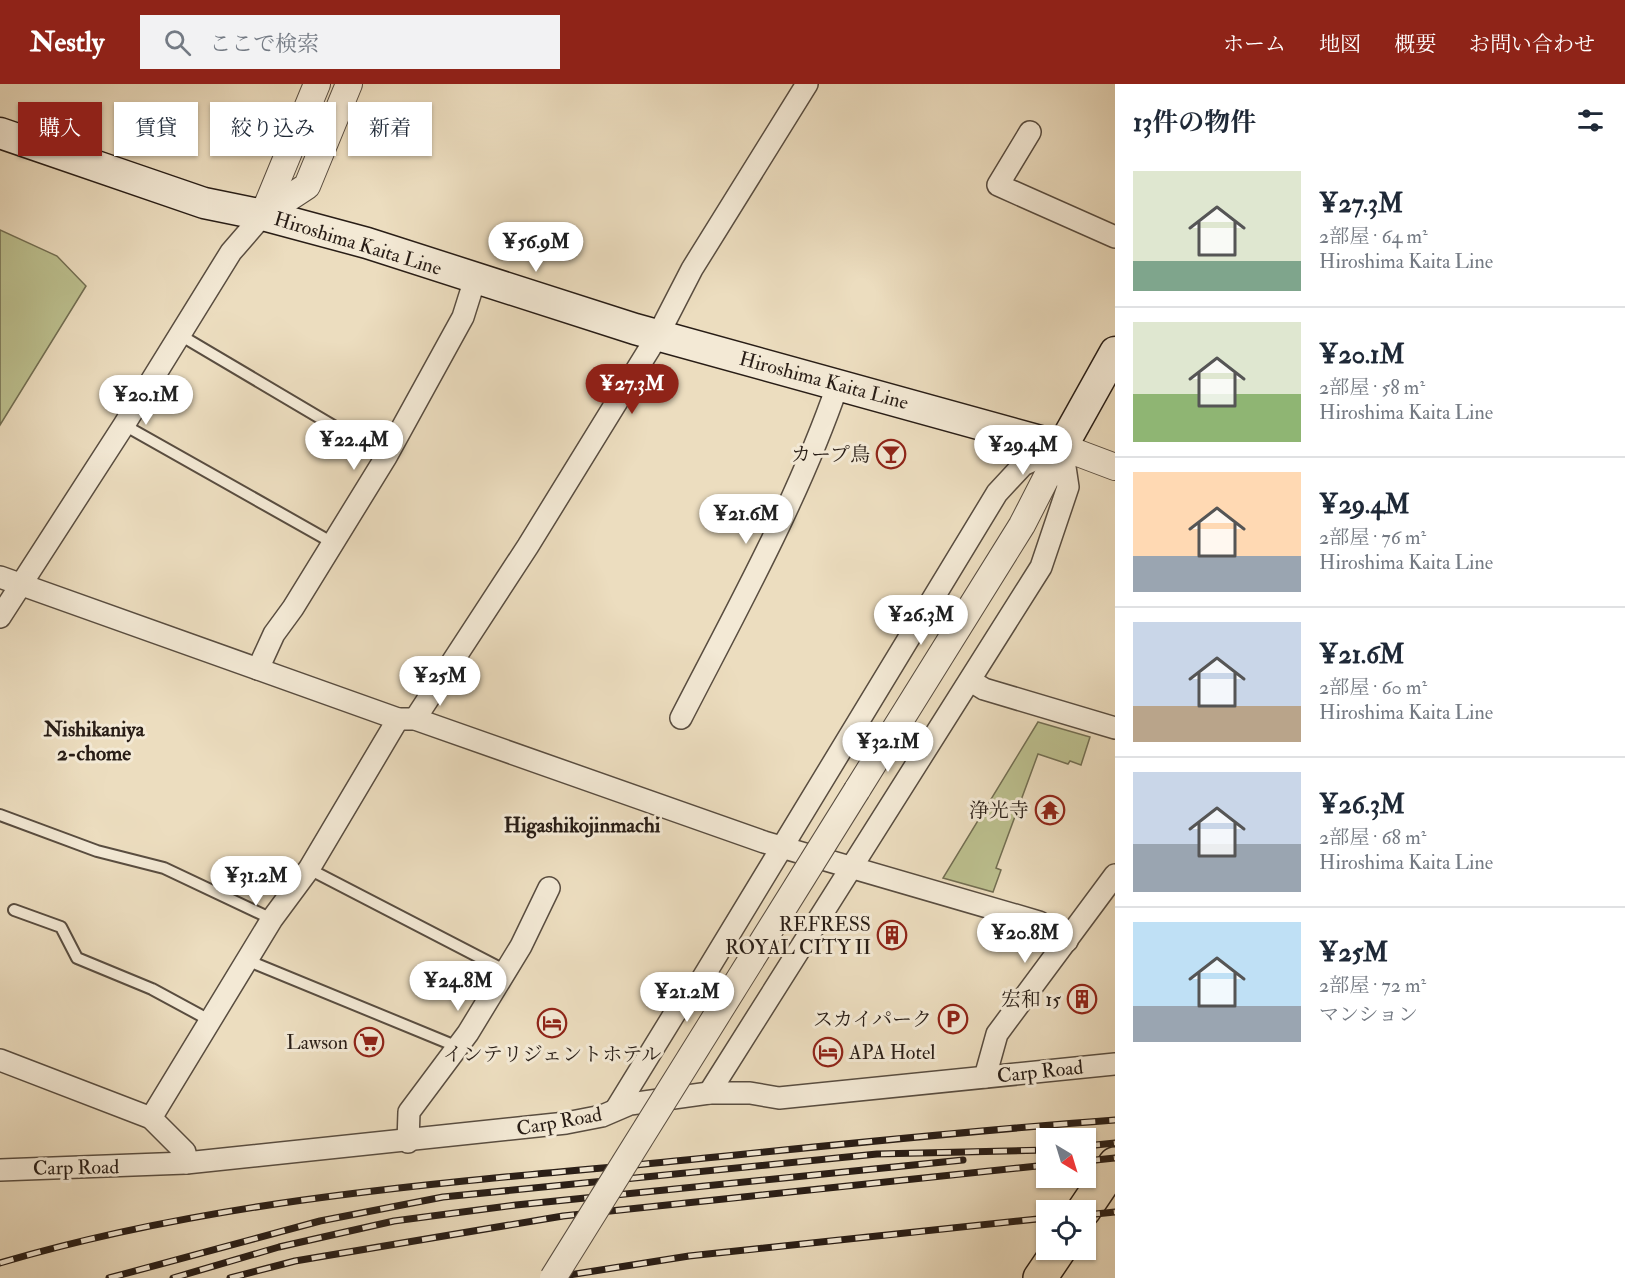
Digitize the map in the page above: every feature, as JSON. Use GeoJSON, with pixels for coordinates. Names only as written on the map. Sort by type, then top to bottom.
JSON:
{"type":"FeatureCollection","features":[{"type":"Feature","properties":{"kind":"main road","name":"Hiroshima Kaita Line"},"geometry":{"type":"LineString","coordinates":[[0,133],[204,203],[263,215],[367,243],[658,335],[1062,447]]}},
{"type":"Feature","properties":{"kind":"main road"},"geometry":{"type":"LineString","coordinates":[[1062,447],[1115,352]]}},
{"type":"Feature","properties":{"kind":"main road"},"geometry":{"type":"LineString","coordinates":[[1091,1200],[1115,1164]]}},
{"type":"Feature","properties":{"kind":"main road"},"geometry":{"type":"LineString","coordinates":[[1040,1278],[1052,1260]]}},
{"type":"Feature","properties":{"kind":"street"},"geometry":{"type":"LineString","coordinates":[[263,215],[317,84]]}},
{"type":"Feature","properties":{"kind":"street"},"geometry":{"type":"LineString","coordinates":[[0,616],[124,425],[231,252],[263,215],[307,186],[349,84]]}},
{"type":"Feature","properties":{"kind":"street"},"geometry":{"type":"LineString","coordinates":[[151,1118],[249,961],[272,919],[309,869],[406,719],[528,546],[658,335],[692,269],[807,84]]}},
{"type":"Feature","properties":{"kind":"street"},"geometry":{"type":"LineString","coordinates":[[1030,132],[998,185],[1115,237]]}},
{"type":"Feature","properties":{"kind":"street"},"geometry":{"type":"LineString","coordinates":[[258,669],[274,634],[293,608],[386,457],[463,317],[475,279]]}},
{"type":"Feature","properties":{"kind":"street"},"geometry":{"type":"LineString","coordinates":[[681,718],[786,510],[838,384]]}},
{"type":"Feature","properties":{"kind":"street"},"geometry":{"type":"LineString","coordinates":[[616,1109],[675,1013],[696,989],[997,494],[1023,465],[1062,447],[1115,467]]}},
{"type":"Feature","properties":{"kind":"street"},"geometry":{"type":"LineString","coordinates":[[709,1093],[1041,567],[1068,487],[1062,447]]}},
{"type":"Feature","properties":{"kind":"street"},"geometry":{"type":"LineString","coordinates":[[553,1278],[1022,525],[1062,447]]}},
{"type":"Feature","properties":{"kind":"street"},"geometry":{"type":"LineString","coordinates":[[0,577],[258,669],[640,800],[782,847],[1039,922],[1067,941]]}},
{"type":"Feature","properties":{"kind":"street"},"geometry":{"type":"LineString","coordinates":[[971,681],[984,689],[1115,728]]}},
{"type":"Feature","properties":{"kind":"street"},"geometry":{"type":"LineString","coordinates":[[985,1077],[997,1034],[1115,875]]}},
{"type":"Feature","properties":{"kind":"street"},"geometry":{"type":"LineString","coordinates":[[408,1142],[409,1112],[458,1047],[506,971],[549,888]]}},
{"type":"Feature","properties":{"kind":"street"},"geometry":{"type":"LineString","coordinates":[[0,1060],[151,1118],[185,1152],[186,1163]]}},
{"type":"Feature","properties":{"kind":"street","name":"Carp Road"},"geometry":{"type":"LineString","coordinates":[[0,1170],[186,1163],[408,1142],[566,1123],[602,1116],[637,1103],[709,1093],[750,1093],[778,1098],[1115,1064]]}},
{"type":"Feature","properties":{"kind":"lane"},"geometry":{"type":"LineString","coordinates":[[180,335],[386,457]]}},
{"type":"Feature","properties":{"kind":"lane"},"geometry":{"type":"LineString","coordinates":[[124,425],[333,543]]}},
{"type":"Feature","properties":{"kind":"lane"},"geometry":{"type":"LineString","coordinates":[[0,815],[98,851],[164,868],[272,919]]}},
{"type":"Feature","properties":{"kind":"lane"},"geometry":{"type":"LineString","coordinates":[[309,869],[506,971]]}},
{"type":"Feature","properties":{"kind":"lane"},"geometry":{"type":"LineString","coordinates":[[15,910],[61,927],[77,958],[152,989],[211,1021]]}},
{"type":"Feature","properties":{"kind":"lane"},"geometry":{"type":"LineString","coordinates":[[249,961],[458,1047]]}},
{"type":"Feature","properties":{"kind":"green space"},"geometry":{"type":"Polygon","coordinates":[[[0,230],[57,256],[86,286],[0,425],[0,230]]]}},
{"type":"Feature","properties":{"kind":"green space"},"geometry":{"type":"Polygon","coordinates":[[[1038,722],[1090,737],[1081,765],[1070,761],[1068,764],[1038,754],[996,868],[1001,870],[993,892],[943,878],[1038,722]]]}},
{"type":"Feature","properties":{"kind":"railway"},"geometry":{"type":"LineString","coordinates":[[0,1263],[77,1242],[154,1225],[310,1199],[467,1181],[1115,1120]]}},
{"type":"Feature","properties":{"kind":"railway"},"geometry":{"type":"LineString","coordinates":[[1096,1145],[1115,1143]]}},
{"type":"Feature","properties":{"kind":"railway"},"geometry":{"type":"LineString","coordinates":[[109,1278],[320,1221],[443,1197],[877,1154],[1036,1150]]}},
{"type":"Feature","properties":{"kind":"railway"},"geometry":{"type":"LineString","coordinates":[[1096,1160],[1115,1158]]}},
{"type":"Feature","properties":{"kind":"railway"},"geometry":{"type":"LineString","coordinates":[[173,1278],[279,1247],[394,1221],[516,1205],[963,1160]]}},
{"type":"Feature","properties":{"kind":"railway"},"geometry":{"type":"LineString","coordinates":[[230,1278],[295,1261],[563,1216],[1036,1166]]}},
{"type":"Feature","properties":{"kind":"railway"},"geometry":{"type":"LineString","coordinates":[[1096,1214],[1115,1212]]}},
{"type":"Feature","properties":{"kind":"railway"},"geometry":{"type":"LineString","coordinates":[[550,1278],[689,1256],[1036,1219]]}},
{"type":"Feature","properties":{"kind":"place","name":"カープ鳥"},"geometry":{"type":"Point","coordinates":[891,454]}},
{"type":"Feature","properties":{"kind":"place","name":"浄光寺"},"geometry":{"type":"Point","coordinates":[1050,810]}},
{"type":"Feature","properties":{"kind":"place","name":"REFRESS ROYAL CITY II"},"geometry":{"type":"Point","coordinates":[892,935]}},
{"type":"Feature","properties":{"kind":"place","name":"宏和 15"},"geometry":{"type":"Point","coordinates":[1082,999]}},
{"type":"Feature","properties":{"kind":"place","name":"スカイパーク"},"geometry":{"type":"Point","coordinates":[953,1019]}},
{"type":"Feature","properties":{"kind":"place","name":"インテリジェントホテル"},"geometry":{"type":"Point","coordinates":[552,1023]}},
{"type":"Feature","properties":{"kind":"place","name":"Lawson"},"geometry":{"type":"Point","coordinates":[369,1042]}},
{"type":"Feature","properties":{"kind":"place","name":"APA Hotel"},"geometry":{"type":"Point","coordinates":[828,1052]}},
{"type":"Feature","properties":{"kind":"district","name":"Nishikaniya 2-chome"},"geometry":{"type":"Point","coordinates":[94,741]}},
{"type":"Feature","properties":{"kind":"district","name":"Higashikojinmachi"},"geometry":{"type":"Point","coordinates":[582,825]}}]}
